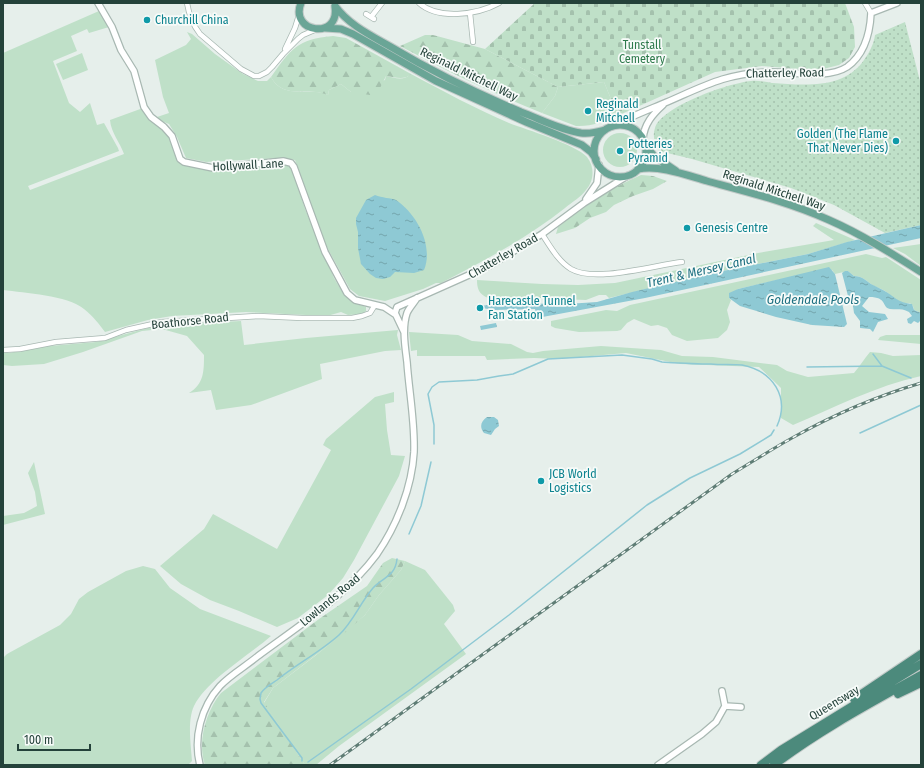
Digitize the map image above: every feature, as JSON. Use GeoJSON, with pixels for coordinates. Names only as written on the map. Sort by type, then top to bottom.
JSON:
{"type":"FeatureCollection","features":[{"type":"Feature","properties":{"kind":"highway"},"geometry":{"type":"LineString","coordinates":[[781,750],[921,654]]}},
{"type":"Feature","properties":{"kind":"highway","name":"Queensway"},"geometry":{"type":"LineString","coordinates":[[761,765],[781,750],[921,664]]}},
{"type":"Feature","properties":{"kind":"highway","name":"Queensway"},"geometry":{"type":"LineString","coordinates":[[774,765],[787,755],[835,725],[921,675]]}},
{"type":"Feature","properties":{"kind":"highway"},"geometry":{"type":"LineString","coordinates":[[835,725],[921,683]]}},
{"type":"Feature","properties":{"kind":"main road"},"geometry":{"type":"LineString","coordinates":[[325,28],[333,20],[336,12],[334,4]]}},
{"type":"Feature","properties":{"kind":"main road","name":"Reginald Mitchell Way"},"geometry":{"type":"LineString","coordinates":[[334,4],[346,19],[360,29],[439,74],[488,98],[572,131],[585,133],[608,128]]}},
{"type":"Feature","properties":{"kind":"main road"},"geometry":{"type":"LineString","coordinates":[[299,7],[305,24],[310,28],[317,29]]}},
{"type":"Feature","properties":{"kind":"main road","name":"Reginald Mitchell Way"},"geometry":{"type":"LineString","coordinates":[[317,29],[341,29],[353,34],[436,81],[526,122],[582,145],[591,152],[597,162]]}},
{"type":"Feature","properties":{"kind":"main road"},"geometry":{"type":"LineString","coordinates":[[620,125],[629,127],[636,131],[644,142],[646,154],[644,160],[638,169],[627,176],[619,177],[610,175],[597,162],[595,145],[601,134],[608,128],[620,125]]}},
{"type":"Feature","properties":{"kind":"main road","name":"Reginald Mitchell Way"},"geometry":{"type":"LineString","coordinates":[[644,142],[654,156],[680,173]]}},
{"type":"Feature","properties":{"kind":"main road","name":"Reginald Mitchell Way"},"geometry":{"type":"LineString","coordinates":[[638,169],[655,169],[680,173],[788,204],[829,220],[862,236],[921,272]]}},
{"type":"Feature","properties":{"kind":"street","name":"Hollywall Lane"},"geometry":{"type":"LineString","coordinates":[[98,3],[112,27],[121,50],[134,71],[144,107],[151,117],[164,127],[172,136],[180,159],[184,162],[212,168],[282,161],[291,164],[294,167],[325,252],[347,293],[354,300],[384,307],[401,306]]}},
{"type":"Feature","properties":{"kind":"street"},"geometry":{"type":"LineString","coordinates":[[187,3],[190,18],[194,27],[200,34],[235,64],[249,73],[258,76],[267,72],[272,67],[291,39],[299,7]]}},
{"type":"Feature","properties":{"kind":"street"},"geometry":{"type":"LineString","coordinates":[[370,17],[382,3]]}},
{"type":"Feature","properties":{"kind":"street"},"geometry":{"type":"LineString","coordinates":[[419,3],[426,9],[436,13],[470,14],[484,10],[499,3]]}},
{"type":"Feature","properties":{"kind":"street"},"geometry":{"type":"LineString","coordinates":[[867,4],[871,13],[897,3]]}},
{"type":"Feature","properties":{"kind":"street","name":"Chatterley Road"},"geometry":{"type":"LineString","coordinates":[[608,128],[716,80],[736,74],[772,72],[819,74],[839,71],[847,67],[862,49],[869,32],[871,13]]}},
{"type":"Feature","properties":{"kind":"street"},"geometry":{"type":"LineString","coordinates":[[470,14],[471,39]]}},
{"type":"Feature","properties":{"kind":"street"},"geometry":{"type":"LineString","coordinates":[[282,54],[303,36],[317,29]]}},
{"type":"Feature","properties":{"kind":"street","name":"Chatterley Road"},"geometry":{"type":"LineString","coordinates":[[644,142],[645,128],[649,121],[667,102]]}},
{"type":"Feature","properties":{"kind":"street","name":"Chatterley Road"},"geometry":{"type":"LineString","coordinates":[[584,203],[597,183],[597,162]]}},
{"type":"Feature","properties":{"kind":"street","name":"Chatterley Road"},"geometry":{"type":"LineString","coordinates":[[401,306],[489,266],[542,234],[584,203],[627,176]]}},
{"type":"Feature","properties":{"kind":"street"},"geometry":{"type":"LineString","coordinates":[[542,234],[563,263],[577,272],[588,274],[616,273],[682,262]]}},
{"type":"Feature","properties":{"kind":"street"},"geometry":{"type":"LineString","coordinates":[[407,313],[406,307],[401,306],[395,310],[397,316],[404,317],[407,313],[417,298]]}},
{"type":"Feature","properties":{"kind":"street","name":"Boathorse Road"},"geometry":{"type":"LineString","coordinates":[[3,350],[20,349],[56,342],[105,338],[126,330],[162,322],[258,316],[352,318],[370,313],[375,305]]}},
{"type":"Feature","properties":{"kind":"street","name":"Hollywall Lane"},"geometry":{"type":"LineString","coordinates":[[384,307],[397,316]]}},
{"type":"Feature","properties":{"kind":"street","name":"Lowlands Road"},"geometry":{"type":"LineString","coordinates":[[200,765],[197,740],[199,728],[206,706],[221,685],[340,595],[360,576],[381,548],[395,522],[410,481],[414,451],[404,332],[407,313]]}},
{"type":"Feature","properties":{"kind":"street","name":"Lowlands Road"},"geometry":{"type":"LineString","coordinates":[[397,316],[404,332]]}},
{"type":"Feature","properties":{"kind":"street"},"geometry":{"type":"LineString","coordinates":[[658,765],[702,734],[716,722],[725,706],[722,691]]}},
{"type":"Feature","properties":{"kind":"street"},"geometry":{"type":"LineString","coordinates":[[725,706],[741,707]]}},
{"type":"Feature","properties":{"kind":"green space","name":"Tunstall Cemetery"},"geometry":{"type":"Polygon","coordinates":[[[535,3],[845,3],[854,27],[855,47],[849,58],[839,65],[823,69],[762,66],[715,72],[617,116],[614,112],[611,99],[604,82],[558,87],[485,49],[535,3]]]}},
{"type":"Feature","properties":{"kind":"green space"},"geometry":{"type":"Polygon","coordinates":[[[99,11],[109,27],[89,33],[87,29],[71,36],[77,51],[53,61],[69,103],[80,112],[90,103],[97,125],[104,123],[119,151],[28,186],[30,190],[124,154],[112,129],[110,120],[143,108],[167,134],[179,161],[205,169],[220,171],[254,166],[286,164],[292,168],[305,209],[334,278],[344,295],[357,304],[366,307],[366,311],[362,314],[348,315],[341,312],[327,316],[246,312],[172,316],[148,320],[105,332],[90,314],[77,304],[45,295],[3,290],[3,53],[99,11]]]}},
{"type":"Feature","properties":{"kind":"green space"},"geometry":{"type":"Polygon","coordinates":[[[905,22],[921,85],[921,225],[885,233],[834,205],[791,188],[692,159],[659,151],[655,143],[655,128],[660,120],[683,104],[713,91],[751,81],[810,85],[822,84],[845,77],[855,70],[864,60],[874,42],[875,35],[905,22]]]}},
{"type":"Feature","properties":{"kind":"green space"},"geometry":{"type":"Polygon","coordinates":[[[187,32],[192,34],[215,54],[243,74],[258,81],[267,81],[271,77],[279,87],[290,91],[319,92],[328,95],[329,90],[341,84],[351,92],[385,80],[386,76],[405,78],[411,74],[497,118],[562,142],[581,152],[590,161],[592,169],[591,182],[579,197],[551,219],[489,258],[441,283],[436,283],[423,289],[385,301],[359,296],[350,289],[323,240],[295,160],[281,158],[206,162],[186,158],[177,137],[169,124],[154,118],[169,113],[163,97],[155,60],[186,45],[191,39],[187,32]]]}},
{"type":"Feature","properties":{"kind":"green space"},"geometry":{"type":"Polygon","coordinates":[[[425,35],[433,35],[485,49],[558,87],[555,96],[542,113],[506,98],[400,46],[425,35]]]}},
{"type":"Feature","properties":{"kind":"green space"},"geometry":{"type":"Polygon","coordinates":[[[333,36],[346,38],[411,74],[402,78],[386,76],[380,88],[370,95],[351,92],[341,84],[329,90],[328,95],[318,92],[290,91],[279,87],[275,83],[271,77],[284,59],[296,47],[321,37],[333,36]]]}},
{"type":"Feature","properties":{"kind":"green space"},"geometry":{"type":"Polygon","coordinates":[[[82,53],[88,70],[63,80],[56,64],[82,53]]]}},
{"type":"Feature","properties":{"kind":"green space"},"geometry":{"type":"Polygon","coordinates":[[[604,82],[611,99],[614,112],[617,116],[592,125],[576,126],[542,113],[555,96],[558,87],[604,82]]]}},
{"type":"Feature","properties":{"kind":"green space"},"geometry":{"type":"Polygon","coordinates":[[[617,133],[623,133],[627,134],[634,140],[637,150],[636,157],[630,164],[623,167],[617,167],[613,166],[606,160],[603,153],[603,147],[604,143],[610,136],[617,133]]]}},
{"type":"Feature","properties":{"kind":"green space"},"geometry":{"type":"Polygon","coordinates":[[[641,175],[653,176],[667,181],[653,189],[614,205],[606,212],[590,218],[575,228],[556,234],[558,227],[588,205],[608,192],[641,175]]]}},
{"type":"Feature","properties":{"kind":"green space"},"geometry":{"type":"Polygon","coordinates":[[[816,223],[855,240],[808,254],[718,272],[609,298],[606,295],[599,295],[586,300],[488,298],[479,291],[477,286],[477,280],[578,285],[615,283],[758,253],[834,240],[813,226],[816,223]]]}},
{"type":"Feature","properties":{"kind":"green space"},"geometry":{"type":"Polygon","coordinates":[[[921,244],[921,266],[905,254],[893,248],[921,244]]]}},
{"type":"Feature","properties":{"kind":"green space"},"geometry":{"type":"Polygon","coordinates":[[[866,254],[882,258],[886,257],[921,280],[921,313],[914,310],[910,303],[903,303],[893,298],[885,291],[861,277],[854,276],[848,271],[835,274],[832,270],[738,289],[729,298],[731,300],[727,310],[730,322],[727,330],[718,338],[687,341],[672,335],[667,328],[658,325],[651,326],[634,319],[627,323],[621,330],[617,331],[579,332],[551,326],[551,321],[606,310],[617,311],[630,305],[866,254]]]}},
{"type":"Feature","properties":{"kind":"green space"},"geometry":{"type":"Polygon","coordinates":[[[241,321],[244,345],[398,330],[397,335],[401,350],[385,351],[320,364],[322,379],[251,405],[216,410],[211,390],[189,393],[198,386],[202,377],[204,355],[187,336],[162,329],[142,331],[44,364],[12,366],[3,365],[3,352],[9,353],[38,347],[96,342],[159,325],[241,321]]]}},
{"type":"Feature","properties":{"kind":"green space"},"geometry":{"type":"Polygon","coordinates":[[[409,332],[458,335],[472,341],[511,344],[527,352],[533,353],[601,346],[661,350],[682,356],[713,357],[777,365],[787,371],[808,377],[854,373],[870,352],[893,356],[921,355],[921,376],[872,391],[793,425],[781,418],[781,388],[759,367],[680,364],[626,353],[558,359],[534,358],[487,360],[485,356],[417,356],[417,350],[411,351],[409,332]]]}},
{"type":"Feature","properties":{"kind":"green space"},"geometry":{"type":"Polygon","coordinates":[[[886,335],[921,335],[921,344],[878,340],[880,337],[886,335]]]}},
{"type":"Feature","properties":{"kind":"green space"},"geometry":{"type":"Polygon","coordinates":[[[394,392],[394,402],[385,404],[391,455],[405,456],[399,476],[343,578],[328,595],[298,618],[277,627],[210,600],[181,584],[160,566],[204,529],[213,514],[277,549],[331,450],[323,445],[326,439],[375,397],[394,392]]]}},
{"type":"Feature","properties":{"kind":"green space"},"geometry":{"type":"Polygon","coordinates":[[[34,462],[45,514],[3,525],[3,516],[24,513],[37,506],[35,492],[28,473],[34,462]]]}},
{"type":"Feature","properties":{"kind":"green space"},"geometry":{"type":"Polygon","coordinates":[[[392,558],[405,561],[401,570],[379,595],[365,615],[347,631],[273,688],[264,702],[305,765],[205,765],[202,747],[204,727],[211,709],[221,693],[319,619],[367,586],[383,563],[392,558]]]}},
{"type":"Feature","properties":{"kind":"green space"},"geometry":{"type":"Polygon","coordinates":[[[405,561],[425,570],[453,605],[455,611],[444,624],[466,654],[339,746],[316,765],[305,765],[264,703],[273,688],[365,615],[379,595],[401,570],[405,561]]]}},
{"type":"Feature","properties":{"kind":"green space"},"geometry":{"type":"Polygon","coordinates":[[[143,566],[155,569],[170,588],[200,609],[271,636],[218,678],[200,696],[194,706],[191,719],[190,734],[192,761],[188,765],[3,765],[3,658],[7,654],[60,625],[71,614],[79,599],[88,592],[126,571],[143,566]]]}},
{"type":"Feature","properties":{"kind":"water"},"geometry":{"type":"Polygon","coordinates":[[[375,195],[396,200],[411,213],[417,222],[422,231],[427,251],[427,261],[424,270],[414,273],[395,272],[390,277],[383,279],[376,278],[370,274],[361,264],[358,248],[356,218],[366,200],[375,195]]]}},
{"type":"Feature","properties":{"kind":"water"},"geometry":{"type":"Polygon","coordinates":[[[921,225],[921,238],[645,298],[537,318],[535,309],[494,310],[482,308],[482,306],[497,303],[567,304],[597,302],[632,292],[718,272],[808,254],[847,242],[921,225]]]}},
{"type":"Feature","properties":{"kind":"water","name":"Goldendale Pools"},"geometry":{"type":"Polygon","coordinates":[[[829,267],[835,274],[847,324],[844,327],[812,325],[776,317],[740,306],[729,298],[729,293],[738,289],[829,267]]]}},
{"type":"Feature","properties":{"kind":"water","name":"Goldendale Pools"},"geometry":{"type":"Polygon","coordinates":[[[848,271],[854,276],[863,278],[900,301],[912,304],[914,310],[921,313],[921,320],[918,323],[914,321],[911,324],[908,323],[907,319],[912,316],[909,312],[887,308],[882,300],[875,297],[869,297],[862,306],[869,312],[885,314],[888,319],[878,322],[873,332],[870,329],[860,328],[860,321],[854,313],[852,299],[848,296],[842,273],[848,271]]]}},
{"type":"Feature","properties":{"kind":"water"},"geometry":{"type":"Polygon","coordinates":[[[496,323],[497,327],[481,330],[480,326],[496,323]]]}},
{"type":"Feature","properties":{"kind":"water"},"geometry":{"type":"Polygon","coordinates":[[[487,417],[494,417],[498,420],[499,426],[491,435],[484,433],[481,426],[483,420],[487,417]]]}},
{"type":"Feature","properties":{"kind":"waterway"},"geometry":{"type":"LineString","coordinates":[[873,354],[882,366]]}},
{"type":"Feature","properties":{"kind":"waterway"},"geometry":{"type":"LineString","coordinates":[[434,444],[434,425],[428,394],[432,387],[439,382],[477,380],[513,374],[548,359],[622,355],[652,359],[662,362],[742,365],[753,368],[770,379],[780,396],[781,405],[777,426]]}},
{"type":"Feature","properties":{"kind":"waterway"},"geometry":{"type":"LineString","coordinates":[[807,367],[882,366],[911,378]]}},
{"type":"Feature","properties":{"kind":"waterway"},"geometry":{"type":"LineString","coordinates":[[860,433],[921,405]]}},
{"type":"Feature","properties":{"kind":"waterway"},"geometry":{"type":"LineString","coordinates":[[308,762],[411,689],[509,615],[647,505],[690,478],[740,454],[771,435],[774,430]]}},
{"type":"Feature","properties":{"kind":"waterway"},"geometry":{"type":"LineString","coordinates":[[409,534],[421,506],[431,462]]}},
{"type":"Feature","properties":{"kind":"waterway"},"geometry":{"type":"LineString","coordinates":[[302,761],[302,758],[261,703],[261,693],[268,686],[339,635],[373,588],[394,570],[397,559]]}},
{"type":"Feature","properties":{"kind":"railway"},"geometry":{"type":"LineString","coordinates":[[330,765],[732,474],[784,442],[823,422],[872,400],[921,383]]}},
{"type":"Feature","properties":{"kind":"place","name":"Churchill China"},"geometry":{"type":"Point","coordinates":[147,20]}},
{"type":"Feature","properties":{"kind":"place","name":"Reginald Mitchell"},"geometry":{"type":"Point","coordinates":[588,111]}},
{"type":"Feature","properties":{"kind":"place","name":"Golden (The Flame That Never Dies)"},"geometry":{"type":"Point","coordinates":[896,141]}},
{"type":"Feature","properties":{"kind":"place","name":"Potteries Pyramid"},"geometry":{"type":"Point","coordinates":[620,151]}},
{"type":"Feature","properties":{"kind":"place","name":"Genesis Centre"},"geometry":{"type":"Point","coordinates":[687,228]}},
{"type":"Feature","properties":{"kind":"place","name":"Harecastle Tunnel Fan Station"},"geometry":{"type":"Point","coordinates":[480,308]}},
{"type":"Feature","properties":{"kind":"place","name":"JCB World Logistics"},"geometry":{"type":"Point","coordinates":[541,481]}},
{"type":"Feature","properties":{"kind":"water label","name":"Trent & Mersey Canal"},"geometry":{"type":"Point","coordinates":[701,270]}}]}
